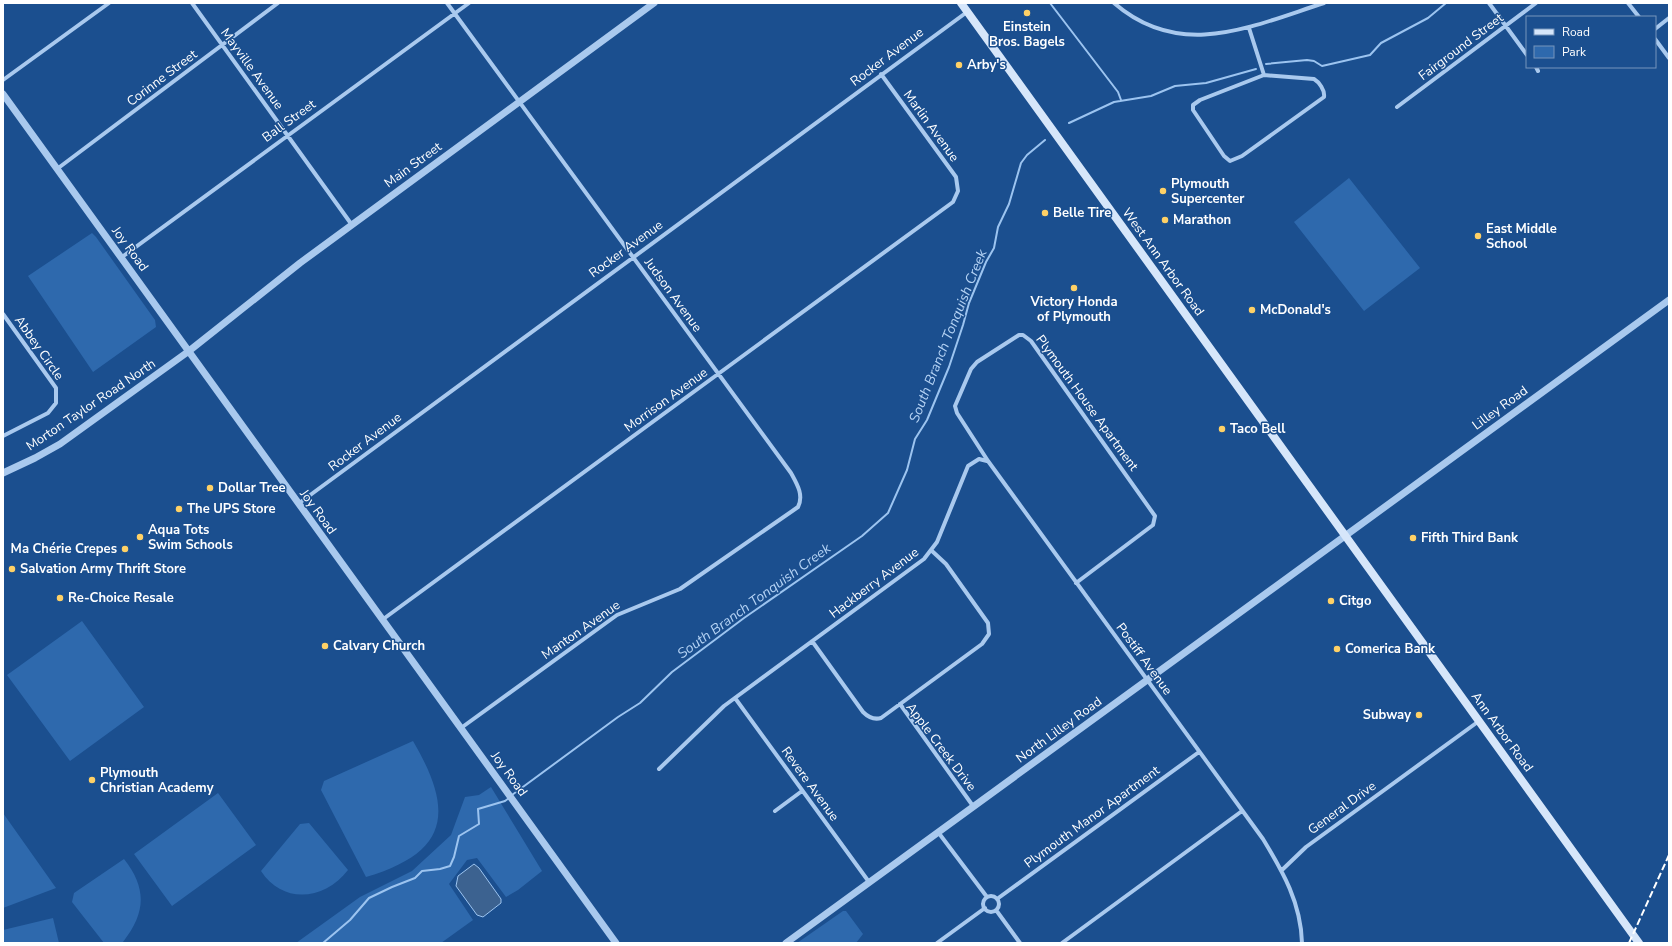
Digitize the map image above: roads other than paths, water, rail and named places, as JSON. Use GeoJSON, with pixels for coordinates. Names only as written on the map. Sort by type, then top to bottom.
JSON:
{"type":"FeatureCollection","features":[{"type":"Feature","properties":{"kind":"main road","name":"West Ann Arbor Road"},"geometry":{"type":"LineString","coordinates":[[961,3],[1345,536]]}},
{"type":"Feature","properties":{"kind":"main road","name":"Ann Arbor Road"},"geometry":{"type":"LineString","coordinates":[[1345,536],[1639,943]]}},
{"type":"Feature","properties":{"kind":"street"},"geometry":{"type":"LineString","coordinates":[[3,80],[109,3]]}},
{"type":"Feature","properties":{"kind":"street","name":"Mayville Avenue"},"geometry":{"type":"LineString","coordinates":[[192,3],[352,225]]}},
{"type":"Feature","properties":{"kind":"street","name":"Corinne Street"},"geometry":{"type":"LineString","coordinates":[[57,169],[278,3]]}},
{"type":"Feature","properties":{"kind":"street","name":"Judson Avenue"},"geometry":{"type":"LineString","coordinates":[[446,3],[796,482],[800,494],[800,502],[798,507]]}},
{"type":"Feature","properties":{"kind":"street","name":"Ball Street"},"geometry":{"type":"LineString","coordinates":[[122,257],[469,3]]}},
{"type":"Feature","properties":{"kind":"street","name":"Main Street"},"geometry":{"type":"LineString","coordinates":[[189,351],[300,263],[654,3]]}},
{"type":"Feature","properties":{"kind":"street"},"geometry":{"type":"LineString","coordinates":[[1114,3],[1139,20],[1170,31],[1200,35],[1248,28],[1324,3]]}},
{"type":"Feature","properties":{"kind":"street"},"geometry":{"type":"LineString","coordinates":[[1489,3],[1526,54]]}},
{"type":"Feature","properties":{"kind":"street","name":"Fairground Street"},"geometry":{"type":"LineString","coordinates":[[1397,107],[1536,3]]}},
{"type":"Feature","properties":{"kind":"street"},"geometry":{"type":"LineString","coordinates":[[1628,3],[1638,16]]}},
{"type":"Feature","properties":{"kind":"street","name":"Rocker Avenue"},"geometry":{"type":"LineString","coordinates":[[298,504],[967,12]]}},
{"type":"Feature","properties":{"kind":"street"},"geometry":{"type":"LineString","coordinates":[[1656,28],[1669,18]]}},
{"type":"Feature","properties":{"kind":"street"},"geometry":{"type":"LineString","coordinates":[[1248,28],[1264,75]]}},
{"type":"Feature","properties":{"kind":"street"},"geometry":{"type":"LineString","coordinates":[[1656,40],[1669,58]]}},
{"type":"Feature","properties":{"kind":"street","name":"Marlin Avenue"},"geometry":{"type":"LineString","coordinates":[[881,74],[956,177],[958,191]]}},
{"type":"Feature","properties":{"kind":"street"},"geometry":{"type":"LineString","coordinates":[[1264,75],[1317,80],[1324,92],[1324,97],[1242,156],[1230,161],[1224,156],[1193,110],[1193,105],[1200,100],[1264,75]]}},
{"type":"Feature","properties":{"kind":"street","name":"Joy Road"},"geometry":{"type":"LineString","coordinates":[[3,94],[122,257],[382,621],[616,943]]}},
{"type":"Feature","properties":{"kind":"street","name":"Morrison Avenue"},"geometry":{"type":"LineString","coordinates":[[382,621],[949,205],[955,199],[958,191]]}},
{"type":"Feature","properties":{"kind":"street","name":"Lilley Road"},"geometry":{"type":"LineString","coordinates":[[1345,536],[1669,300]]}},
{"type":"Feature","properties":{"kind":"street","name":"Abbey Circle"},"geometry":{"type":"LineString","coordinates":[[3,314],[56,388],[56,403],[48,413],[3,436]]}},
{"type":"Feature","properties":{"kind":"street","name":"Plymouth House Apartment"},"geometry":{"type":"LineString","coordinates":[[988,461],[957,413],[955,406],[974,366],[1015,337],[1023,335],[1030,341],[1155,516],[1153,525],[1076,583]]}},
{"type":"Feature","properties":{"kind":"street","name":"Morton Taylor Road North"},"geometry":{"type":"LineString","coordinates":[[3,473],[60,444],[189,351]]}},
{"type":"Feature","properties":{"kind":"street","name":"Hackberry Avenue"},"geometry":{"type":"LineString","coordinates":[[659,769],[716,713],[924,559],[932,550],[968,466],[979,459],[988,461]]}},
{"type":"Feature","properties":{"kind":"street","name":"Postiff Avenue"},"geometry":{"type":"LineString","coordinates":[[988,461],[1242,811],[1282,870]]}},
{"type":"Feature","properties":{"kind":"street","name":"Manton Avenue"},"geometry":{"type":"LineString","coordinates":[[461,728],[617,615],[680,589],[798,507]]}},
{"type":"Feature","properties":{"kind":"street","name":"North Lilley Road"},"geometry":{"type":"LineString","coordinates":[[786,943],[1345,536]]}},
{"type":"Feature","properties":{"kind":"street"},"geometry":{"type":"LineString","coordinates":[[900,704],[982,644],[989,634],[988,623],[980,611],[946,564],[932,550]]}},
{"type":"Feature","properties":{"kind":"street","name":"Apple Creek Drive"},"geometry":{"type":"LineString","coordinates":[[812,641],[867,716],[876,719],[881,718],[900,704],[973,806]]}},
{"type":"Feature","properties":{"kind":"street","name":"Revere Avenue"},"geometry":{"type":"LineString","coordinates":[[735,698],[869,882]]}},
{"type":"Feature","properties":{"kind":"street","name":"General Drive"},"geometry":{"type":"LineString","coordinates":[[1282,870],[1306,847],[1479,721]]}},
{"type":"Feature","properties":{"kind":"street","name":"Plymouth Manor Apartment"},"geometry":{"type":"LineString","coordinates":[[997,899],[1199,752]]}},
{"type":"Feature","properties":{"kind":"street"},"geometry":{"type":"LineString","coordinates":[[776,810],[802,791]]}},
{"type":"Feature","properties":{"kind":"street"},"geometry":{"type":"LineString","coordinates":[[1062,943],[1242,811]]}},
{"type":"Feature","properties":{"kind":"street"},"geometry":{"type":"LineString","coordinates":[[938,832],[987,897]]}},
{"type":"Feature","properties":{"kind":"street"},"geometry":{"type":"LineString","coordinates":[[1282,870],[1298,911],[1302,943]]}},
{"type":"Feature","properties":{"kind":"street"},"geometry":{"type":"LineString","coordinates":[[987,897],[991,896],[997,899],[999,903],[996,910]]}},
{"type":"Feature","properties":{"kind":"street"},"geometry":{"type":"LineString","coordinates":[[987,897],[983,903],[985,908],[989,911],[996,910]]}},
{"type":"Feature","properties":{"kind":"street"},"geometry":{"type":"LineString","coordinates":[[937,943],[985,908]]}},
{"type":"Feature","properties":{"kind":"street"},"geometry":{"type":"LineString","coordinates":[[996,910],[1020,943]]}},
{"type":"Feature","properties":{"kind":"waterway","name":"South Branch Tonquish Creek"},"geometry":{"type":"LineString","coordinates":[[1050,3],[1118,92],[1121,100]]}},
{"type":"Feature","properties":{"kind":"waterway"},"geometry":{"type":"LineString","coordinates":[[1266,64],[1307,60],[1314,61],[1322,66],[1370,55],[1381,43],[1428,18],[1446,3]]}},
{"type":"Feature","properties":{"kind":"waterway"},"geometry":{"type":"LineString","coordinates":[[1069,123],[1114,102],[1151,96],[1175,86],[1206,83],[1256,69]]}},
{"type":"Feature","properties":{"kind":"waterway","name":"South Branch Tonquish Creek"},"geometry":{"type":"LineString","coordinates":[[512,795],[618,717],[640,703],[672,672],[744,618],[862,536],[888,513],[907,470],[915,439],[927,420],[949,367],[969,303],[986,262],[994,248],[998,227],[1009,204],[1021,163],[1027,155],[1045,140]]}},
{"type":"Feature","properties":{"kind":"waterway","name":"South Branch Tonquish Creek"},"geometry":{"type":"LineString","coordinates":[[323,943],[350,920],[369,898],[415,878],[422,871],[450,866],[454,857],[459,836],[479,824],[478,809],[505,801],[509,798]]}},
{"type":"Feature","properties":{"kind":"railway"},"geometry":{"type":"LineString","coordinates":[[1629,943],[1669,855]]}},
{"type":"Feature","properties":{"kind":"place","name":"Einstein Bros. Bagels"},"geometry":{"type":"Point","coordinates":[1027,13]}},
{"type":"Feature","properties":{"kind":"place","name":"Arby's"},"geometry":{"type":"Point","coordinates":[959,65]}},
{"type":"Feature","properties":{"kind":"place","name":"Plymouth Supercenter"},"geometry":{"type":"Point","coordinates":[1163,191]}},
{"type":"Feature","properties":{"kind":"place","name":"Belle Tire"},"geometry":{"type":"Point","coordinates":[1045,213]}},
{"type":"Feature","properties":{"kind":"place","name":"Marathon"},"geometry":{"type":"Point","coordinates":[1165,220]}},
{"type":"Feature","properties":{"kind":"place","name":"East Middle School"},"geometry":{"type":"Point","coordinates":[1478,236]}},
{"type":"Feature","properties":{"kind":"place","name":"Victory Honda of Plymouth"},"geometry":{"type":"Point","coordinates":[1074,288]}},
{"type":"Feature","properties":{"kind":"place","name":"McDonald's"},"geometry":{"type":"Point","coordinates":[1252,310]}},
{"type":"Feature","properties":{"kind":"place","name":"Taco Bell"},"geometry":{"type":"Point","coordinates":[1222,429]}},
{"type":"Feature","properties":{"kind":"place","name":"Dollar Tree"},"geometry":{"type":"Point","coordinates":[210,488]}},
{"type":"Feature","properties":{"kind":"place","name":"The UPS Store"},"geometry":{"type":"Point","coordinates":[179,509]}},
{"type":"Feature","properties":{"kind":"place","name":"Aqua Tots Swim Schools"},"geometry":{"type":"Point","coordinates":[140,537]}},
{"type":"Feature","properties":{"kind":"place","name":"Fifth Third Bank"},"geometry":{"type":"Point","coordinates":[1413,538]}},
{"type":"Feature","properties":{"kind":"place","name":"Ma Chérie Crepes"},"geometry":{"type":"Point","coordinates":[125,549]}},
{"type":"Feature","properties":{"kind":"place","name":"Salvation Army Thrift Store"},"geometry":{"type":"Point","coordinates":[12,569]}},
{"type":"Feature","properties":{"kind":"place","name":"Re-Choice Resale"},"geometry":{"type":"Point","coordinates":[60,598]}},
{"type":"Feature","properties":{"kind":"place","name":"Citgo"},"geometry":{"type":"Point","coordinates":[1331,601]}},
{"type":"Feature","properties":{"kind":"place","name":"Calvary Church"},"geometry":{"type":"Point","coordinates":[325,646]}},
{"type":"Feature","properties":{"kind":"place","name":"Comerica Bank"},"geometry":{"type":"Point","coordinates":[1337,649]}},
{"type":"Feature","properties":{"kind":"place","name":"Subway"},"geometry":{"type":"Point","coordinates":[1419,715]}},
{"type":"Feature","properties":{"kind":"place","name":"Plymouth Christian Academy"},"geometry":{"type":"Point","coordinates":[92,780]}}]}
